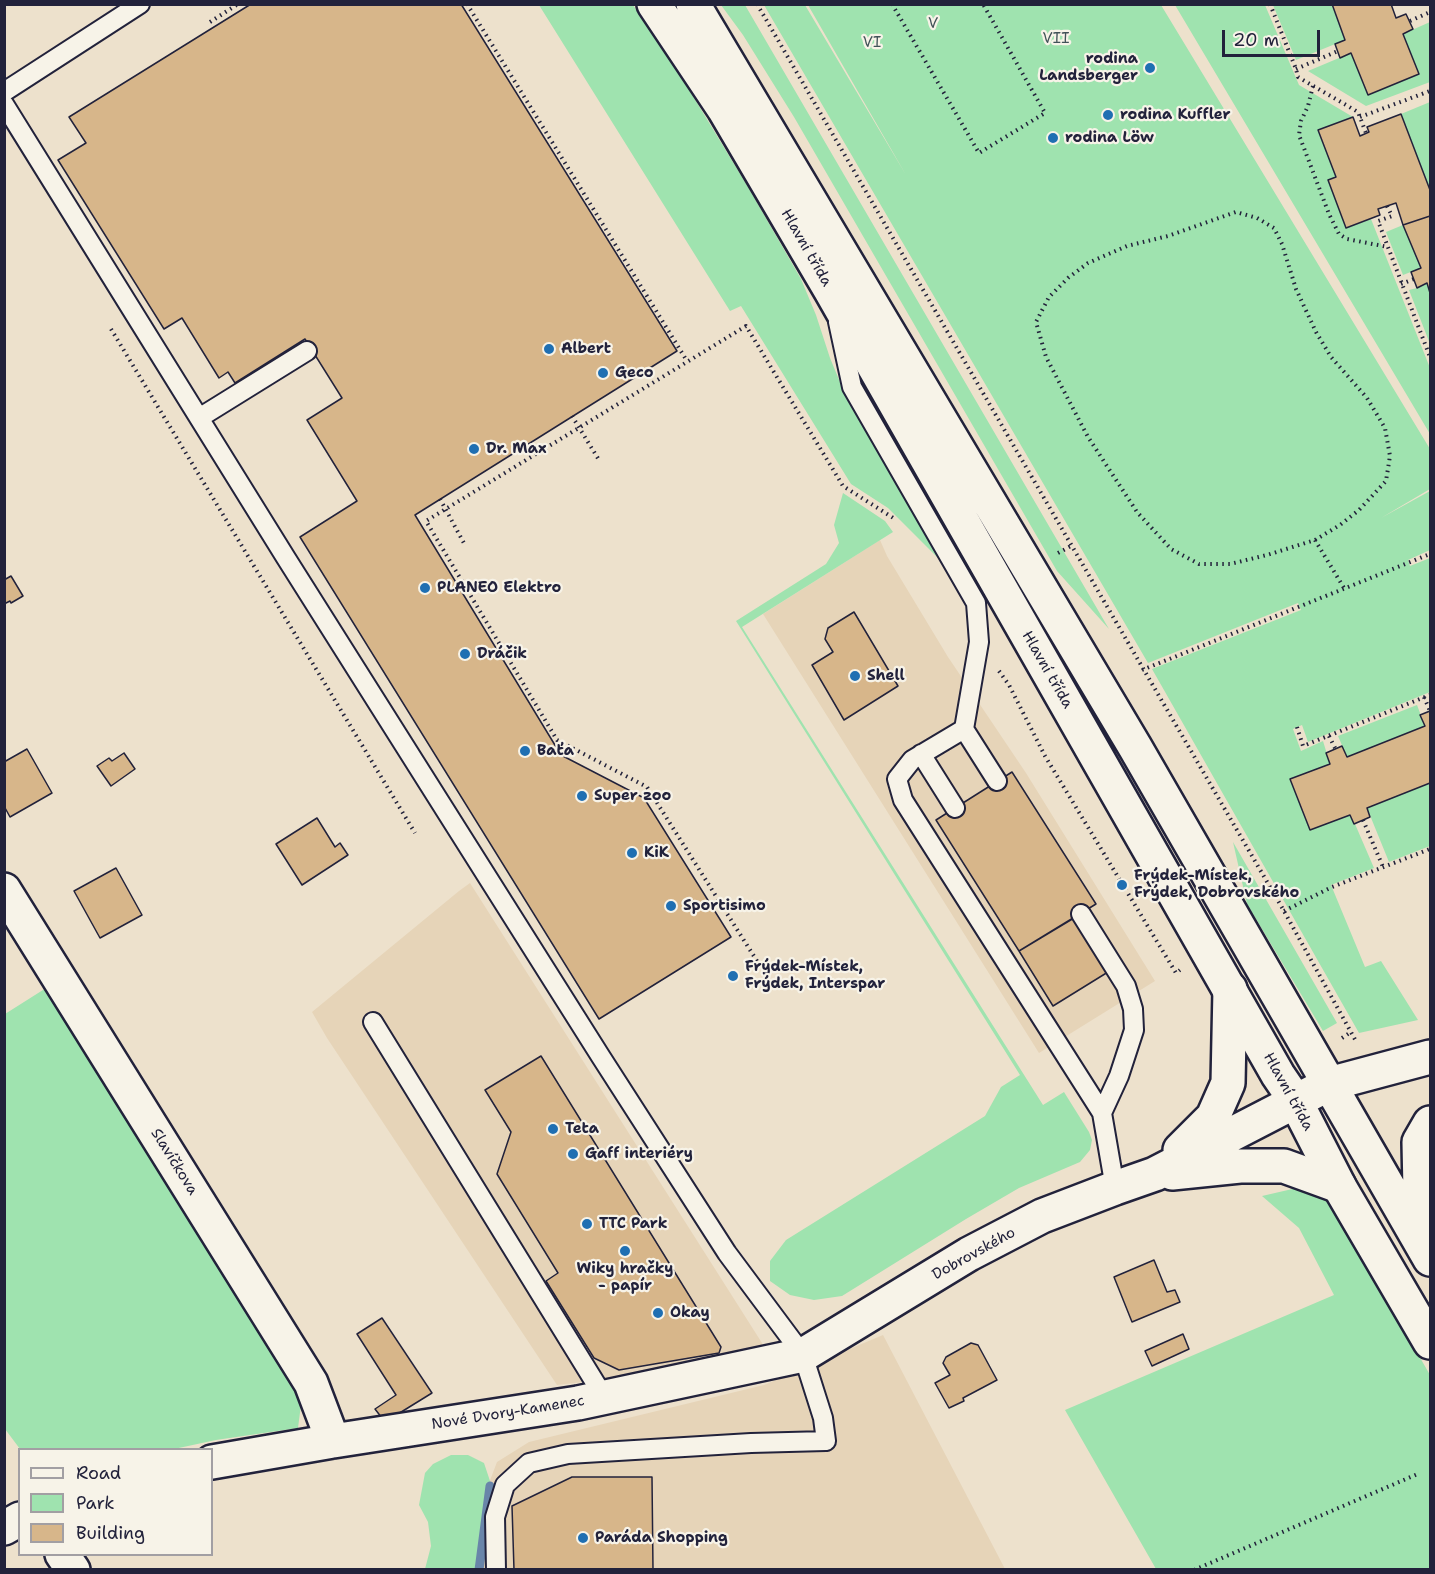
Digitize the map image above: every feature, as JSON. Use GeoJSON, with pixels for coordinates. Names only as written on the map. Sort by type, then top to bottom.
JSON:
{"type":"FeatureCollection","features":[{"type":"Feature","properties":{"kind":"main road","name":"Hlavní třída"},"geometry":{"type":"LineString","coordinates":[[654,4],[724,109],[831,291],[1278,1075],[1295,1100],[1339,1186],[1431,1342]]}},
{"type":"Feature","properties":{"kind":"main road","name":"Hlavní třída"},"geometry":{"type":"LineString","coordinates":[[693,4],[1135,747],[1426,1250]]}},
{"type":"Feature","properties":{"kind":"main road","name":"Slavíčkova"},"geometry":{"type":"LineString","coordinates":[[4,890],[311,1383],[333,1441]]}},
{"type":"Feature","properties":{"kind":"main road"},"geometry":{"type":"LineString","coordinates":[[1155,1174],[1213,1117],[1228,1083],[1230,989]]}},
{"type":"Feature","properties":{"kind":"main road","name":"Dobrovského"},"geometry":{"type":"LineString","coordinates":[[803,1355],[969,1254],[1042,1216],[1155,1174],[1329,1084],[1431,1057]]}},
{"type":"Feature","properties":{"kind":"main road"},"geometry":{"type":"LineString","coordinates":[[1426,1250],[1419,1142],[1431,1123]]}},
{"type":"Feature","properties":{"kind":"main road","name":"Dobrovského"},"geometry":{"type":"LineString","coordinates":[[1155,1174],[1240,1166],[1284,1166],[1339,1186]]}},
{"type":"Feature","properties":{"kind":"main road","name":"Nové Dvory-Kamenec"},"geometry":{"type":"LineString","coordinates":[[213,1461],[578,1403],[803,1355]]}},
{"type":"Feature","properties":{"kind":"main road"},"geometry":{"type":"LineString","coordinates":[[4,1528],[18,1521]]}},
{"type":"Feature","properties":{"kind":"main road"},"geometry":{"type":"LineString","coordinates":[[63,1556],[73,1569]]}},
{"type":"Feature","properties":{"kind":"lane"},"geometry":{"type":"LineString","coordinates":[[4,92],[140,4]]}},
{"type":"Feature","properties":{"kind":"lane"},"geometry":{"type":"LineString","coordinates":[[4,105],[445,811],[727,1253],[803,1355],[823,1418],[826,1441],[568,1454],[529,1463],[505,1485],[495,1517],[496,1569]]}},
{"type":"Feature","properties":{"kind":"lane"},"geometry":{"type":"LineString","coordinates":[[831,291],[852,387],[976,603],[979,642],[964,729],[997,781]]}},
{"type":"Feature","properties":{"kind":"lane"},"geometry":{"type":"LineString","coordinates":[[200,418],[307,351]]}},
{"type":"Feature","properties":{"kind":"lane"},"geometry":{"type":"LineString","coordinates":[[964,729],[912,760],[897,779],[903,800],[1001,939],[1102,1113],[1115,1188]]}},
{"type":"Feature","properties":{"kind":"lane"},"geometry":{"type":"LineString","coordinates":[[921,754],[955,808]]}},
{"type":"Feature","properties":{"kind":"lane"},"geometry":{"type":"LineString","coordinates":[[1081,914],[1126,986],[1134,1009],[1134,1030],[1119,1076],[1102,1113]]}},
{"type":"Feature","properties":{"kind":"lane"},"geometry":{"type":"LineString","coordinates":[[373,1022],[604,1397]]}},
{"type":"Feature","properties":{"kind":"path"},"geometry":{"type":"LineString","coordinates":[[210,22],[238,4]]}},
{"type":"Feature","properties":{"kind":"path"},"geometry":{"type":"LineString","coordinates":[[467,4],[687,361]]}},
{"type":"Feature","properties":{"kind":"path"},"geometry":{"type":"LineString","coordinates":[[757,4],[1284,911],[1372,1071]]}},
{"type":"Feature","properties":{"kind":"path"},"geometry":{"type":"LineString","coordinates":[[892,4],[979,153],[1045,113],[983,4]]}},
{"type":"Feature","properties":{"kind":"path"},"geometry":{"type":"LineString","coordinates":[[1270,4],[1298,76],[1358,112],[1366,133]]}},
{"type":"Feature","properties":{"kind":"path"},"geometry":{"type":"LineString","coordinates":[[1410,21],[1431,12]]}},
{"type":"Feature","properties":{"kind":"path"},"geometry":{"type":"LineString","coordinates":[[1296,69],[1338,51]]}},
{"type":"Feature","properties":{"kind":"path"},"geometry":{"type":"LineString","coordinates":[[1313,86],[1308,106],[1300,121],[1299,135],[1329,214],[1339,234],[1347,239],[1388,247]]}},
{"type":"Feature","properties":{"kind":"path"},"geometry":{"type":"LineString","coordinates":[[1360,117],[1431,91]]}},
{"type":"Feature","properties":{"kind":"path"},"geometry":{"type":"LineString","coordinates":[[1387,206],[1392,216],[1378,221],[1431,357]]}},
{"type":"Feature","properties":{"kind":"path"},"geometry":{"type":"LineString","coordinates":[[1236,212],[1257,218],[1274,228],[1282,244],[1296,289],[1316,332],[1331,357],[1367,398],[1384,428],[1390,456],[1386,481],[1359,510],[1315,540],[1230,564],[1199,564],[1171,549],[1137,512],[1112,474],[1088,437],[1046,357],[1036,322],[1049,297],[1068,278],[1088,263],[1127,246],[1168,236],[1236,212]]}},
{"type":"Feature","properties":{"kind":"path"},"geometry":{"type":"LineString","coordinates":[[1401,284],[1414,279]]}},
{"type":"Feature","properties":{"kind":"path"},"geometry":{"type":"LineString","coordinates":[[109,326],[415,833]]}},
{"type":"Feature","properties":{"kind":"path"},"geometry":{"type":"LineString","coordinates":[[757,961],[647,787],[557,740],[426,521],[746,326],[843,486],[894,517],[901,527]]}},
{"type":"Feature","properties":{"kind":"path"},"geometry":{"type":"LineString","coordinates":[[572,416],[599,460]]}},
{"type":"Feature","properties":{"kind":"path"},"geometry":{"type":"LineString","coordinates":[[440,499],[465,545]]}},
{"type":"Feature","properties":{"kind":"path"},"geometry":{"type":"LineString","coordinates":[[1315,540],[1344,588]]}},
{"type":"Feature","properties":{"kind":"path"},"geometry":{"type":"LineString","coordinates":[[1142,670],[1431,555]]}},
{"type":"Feature","properties":{"kind":"path"},"geometry":{"type":"LineString","coordinates":[[979,642],[1009,685],[1045,756],[1176,973],[1184,969]]}},
{"type":"Feature","properties":{"kind":"path"},"geometry":{"type":"LineString","coordinates":[[1297,727],[1303,746],[1431,695]]}},
{"type":"Feature","properties":{"kind":"path"},"geometry":{"type":"LineString","coordinates":[[1424,697],[1430,711]]}},
{"type":"Feature","properties":{"kind":"path"},"geometry":{"type":"LineString","coordinates":[[1329,736],[1335,748]]}},
{"type":"Feature","properties":{"kind":"path"},"geometry":{"type":"LineString","coordinates":[[1363,820],[1383,867]]}},
{"type":"Feature","properties":{"kind":"path"},"geometry":{"type":"LineString","coordinates":[[1284,911],[1332,887],[1431,849]]}},
{"type":"Feature","properties":{"kind":"path"},"geometry":{"type":"LineString","coordinates":[[1194,1569],[1420,1473]]}},
{"type":"Feature","properties":{"kind":"shaded area"},"geometry":{"type":"Polygon","coordinates":[[[880,540],[887,556],[948,657],[1026,773],[1155,981],[1039,1053],[763,614],[880,540]]]}},
{"type":"Feature","properties":{"kind":"shaded area"},"geometry":{"type":"Polygon","coordinates":[[[470,883],[762,1343],[763,1351],[682,1371],[557,1385],[327,1038],[312,1012],[470,883]]]}},
{"type":"Feature","properties":{"kind":"shaded area"},"geometry":{"type":"Polygon","coordinates":[[[883,1335],[1005,1569],[476,1569],[475,1520],[497,1462],[529,1442],[764,1385],[883,1335]]]}},
{"type":"Feature","properties":{"kind":"green space"},"geometry":{"type":"Polygon","coordinates":[[[539,5],[633,5],[682,78],[801,279],[845,394],[941,561],[888,508],[851,484],[741,306],[730,311],[539,5]]]}},
{"type":"Feature","properties":{"kind":"green space"},"geometry":{"type":"Polygon","coordinates":[[[721,5],[745,5],[1109,629],[1057,571],[794,117],[743,35],[721,5]]]}},
{"type":"Feature","properties":{"kind":"green space"},"geometry":{"type":"Polygon","coordinates":[[[764,5],[805,5],[906,175],[808,5],[1161,5],[1430,449],[1430,489],[1381,518],[1430,491],[1430,550],[1408,560],[1410,566],[1430,558],[1430,692],[1308,742],[1302,725],[1293,729],[1301,751],[1323,741],[1330,764],[1290,780],[1350,815],[1355,824],[1374,868],[1331,885],[1365,967],[1381,961],[1418,1020],[1359,1033],[1152,669],[1301,610],[1298,603],[1148,663],[764,5]]]}},
{"type":"Feature","properties":{"kind":"green space"},"geometry":{"type":"Polygon","coordinates":[[[1175,5],[1265,5],[1299,85],[1353,117],[1318,130],[1336,177],[1328,180],[1346,228],[1371,219],[1430,368],[1430,434],[1175,5]]]}},
{"type":"Feature","properties":{"kind":"green space"},"geometry":{"type":"Polygon","coordinates":[[[1273,5],[1332,5],[1345,40],[1296,60],[1273,5]]]}},
{"type":"Feature","properties":{"kind":"green space"},"geometry":{"type":"Polygon","coordinates":[[[1430,22],[1430,82],[1366,106],[1308,71],[1351,53],[1368,94],[1403,34],[1430,22]]]}},
{"type":"Feature","properties":{"kind":"green space"},"geometry":{"type":"Polygon","coordinates":[[[1430,102],[1430,190],[1401,114],[1430,102]]]}},
{"type":"Feature","properties":{"kind":"green space"},"geometry":{"type":"Polygon","coordinates":[[[1403,225],[1421,268],[1403,275],[1386,232],[1403,225]]]}},
{"type":"Feature","properties":{"kind":"green space"},"geometry":{"type":"Polygon","coordinates":[[[1427,283],[1430,293],[1430,344],[1409,290],[1427,283]]]}},
{"type":"Feature","properties":{"kind":"green space"},"geometry":{"type":"Polygon","coordinates":[[[843,493],[885,521],[893,532],[742,627],[1043,1105],[1064,1092],[1092,1140],[1090,1150],[1080,1162],[1019,1188],[842,1296],[814,1300],[790,1295],[770,1281],[770,1261],[786,1240],[985,1116],[1001,1087],[1020,1075],[736,621],[826,564],[839,543],[834,525],[843,493]]]}},
{"type":"Feature","properties":{"kind":"green space"},"geometry":{"type":"Polygon","coordinates":[[[1417,705],[1425,726],[1347,757],[1338,736],[1417,705]]]}},
{"type":"Feature","properties":{"kind":"green space"},"geometry":{"type":"Polygon","coordinates":[[[1430,783],[1430,846],[1389,862],[1367,808],[1430,783]]]}},
{"type":"Feature","properties":{"kind":"green space"},"geometry":{"type":"Polygon","coordinates":[[[1233,842],[1337,1023],[1323,1031],[1247,904],[1233,842]]]}},
{"type":"Feature","properties":{"kind":"green space"},"geometry":{"type":"Polygon","coordinates":[[[54,983],[302,1397],[298,1428],[179,1448],[19,1448],[5,1429],[5,1014],[54,983]]]}},
{"type":"Feature","properties":{"kind":"green space"},"geometry":{"type":"Polygon","coordinates":[[[1301,1187],[1330,1201],[1430,1375],[1430,1569],[1156,1569],[1065,1410],[1334,1295],[1299,1228],[1262,1196],[1301,1187]]]}},
{"type":"Feature","properties":{"kind":"green space"},"geometry":{"type":"Polygon","coordinates":[[[451,1455],[468,1455],[484,1463],[490,1481],[481,1569],[425,1569],[431,1546],[428,1522],[419,1505],[425,1473],[433,1464],[451,1455]]]}},
{"type":"Feature","properties":{"kind":"building"},"geometry":{"type":"Polygon","coordinates":[[[251,4],[461,4],[677,351],[415,515],[561,755],[644,798],[731,937],[599,1019],[300,537],[357,501],[307,420],[342,398],[305,339],[235,383],[228,372],[219,378],[182,318],[164,329],[58,160],[86,143],[69,117],[251,4]]]}},
{"type":"Feature","properties":{"kind":"building"},"geometry":{"type":"Polygon","coordinates":[[[1332,4],[1391,4],[1396,18],[1406,14],[1413,29],[1403,34],[1419,74],[1368,95],[1351,53],[1340,58],[1335,44],[1345,40],[1332,4]]]}},
{"type":"Feature","properties":{"kind":"building"},"geometry":{"type":"Polygon","coordinates":[[[1401,114],[1430,190],[1430,216],[1403,225],[1396,203],[1378,209],[1380,215],[1346,228],[1328,180],[1336,177],[1318,130],[1353,117],[1360,136],[1369,132],[1367,127],[1401,114]]]}},
{"type":"Feature","properties":{"kind":"building"},"geometry":{"type":"Polygon","coordinates":[[[1430,216],[1430,293],[1427,283],[1417,288],[1411,272],[1421,268],[1403,225],[1430,216]]]}},
{"type":"Feature","properties":{"kind":"building"},"geometry":{"type":"Polygon","coordinates":[[[11,576],[23,596],[4,604],[4,580],[11,576]]]}},
{"type":"Feature","properties":{"kind":"building","name":"Shell"},"geometry":{"type":"Polygon","coordinates":[[[854,612],[898,686],[844,720],[812,665],[833,652],[825,639],[828,628],[854,612]]]}},
{"type":"Feature","properties":{"kind":"building"},"geometry":{"type":"Polygon","coordinates":[[[1430,711],[1430,783],[1367,808],[1370,817],[1354,824],[1350,815],[1310,830],[1290,779],[1330,764],[1326,753],[1342,746],[1347,757],[1425,726],[1420,715],[1430,711]]]}},
{"type":"Feature","properties":{"kind":"building"},"geometry":{"type":"Polygon","coordinates":[[[27,749],[52,793],[10,817],[4,806],[4,762],[27,749]]]}},
{"type":"Feature","properties":{"kind":"building"},"geometry":{"type":"Polygon","coordinates":[[[124,753],[135,769],[111,786],[97,766],[109,758],[112,761],[124,753]]]}},
{"type":"Feature","properties":{"kind":"building"},"geometry":{"type":"Polygon","coordinates":[[[1012,772],[1096,904],[1019,951],[936,820],[1012,772]]]}},
{"type":"Feature","properties":{"kind":"building"},"geometry":{"type":"Polygon","coordinates":[[[317,818],[335,847],[340,843],[348,855],[302,885],[276,844],[317,818]]]}},
{"type":"Feature","properties":{"kind":"building"},"geometry":{"type":"Polygon","coordinates":[[[116,868],[142,915],[100,938],[74,891],[116,868]]]}},
{"type":"Feature","properties":{"kind":"building"},"geometry":{"type":"Polygon","coordinates":[[[1074,918],[1108,972],[1053,1006],[1019,951],[1074,918]]]}},
{"type":"Feature","properties":{"kind":"building","name":"TTC Park"},"geometry":{"type":"Polygon","coordinates":[[[541,1056],[721,1347],[719,1353],[619,1370],[594,1358],[546,1281],[558,1273],[497,1174],[511,1132],[485,1090],[541,1056]]]}},
{"type":"Feature","properties":{"kind":"building"},"geometry":{"type":"Polygon","coordinates":[[[1154,1260],[1167,1292],[1175,1290],[1180,1302],[1132,1322],[1114,1277],[1154,1260]]]}},
{"type":"Feature","properties":{"kind":"building"},"geometry":{"type":"Polygon","coordinates":[[[382,1318],[432,1393],[385,1422],[375,1409],[396,1395],[357,1334],[382,1318]]]}},
{"type":"Feature","properties":{"kind":"building"},"geometry":{"type":"Polygon","coordinates":[[[1183,1334],[1189,1349],[1152,1366],[1145,1351],[1183,1334]]]}},
{"type":"Feature","properties":{"kind":"building"},"geometry":{"type":"Polygon","coordinates":[[[971,1343],[978,1345],[997,1380],[949,1408],[935,1383],[950,1375],[943,1363],[946,1357],[971,1343]]]}},
{"type":"Feature","properties":{"kind":"building","name":"Paráda Shopping"},"geometry":{"type":"Polygon","coordinates":[[[572,1477],[652,1477],[653,1570],[514,1570],[512,1506],[572,1477]]]}},
{"type":"Feature","properties":{"kind":"waterway"},"geometry":{"type":"LineString","coordinates":[[479,1570],[490,1486]]}},
{"type":"Feature","properties":{"kind":"place","name":"rodina Landsberger"},"geometry":{"type":"Point","coordinates":[1150,68]}},
{"type":"Feature","properties":{"kind":"place","name":"rodina Kuffler"},"geometry":{"type":"Point","coordinates":[1108,115]}},
{"type":"Feature","properties":{"kind":"place","name":"rodina Löw"},"geometry":{"type":"Point","coordinates":[1053,138]}},
{"type":"Feature","properties":{"kind":"place","name":"Albert"},"geometry":{"type":"Point","coordinates":[549,349]}},
{"type":"Feature","properties":{"kind":"place","name":"Geco"},"geometry":{"type":"Point","coordinates":[603,373]}},
{"type":"Feature","properties":{"kind":"place","name":"Dr. Max"},"geometry":{"type":"Point","coordinates":[474,449]}},
{"type":"Feature","properties":{"kind":"place","name":"PLANEO Elektro"},"geometry":{"type":"Point","coordinates":[425,588]}},
{"type":"Feature","properties":{"kind":"place","name":"Dráčik"},"geometry":{"type":"Point","coordinates":[465,654]}},
{"type":"Feature","properties":{"kind":"place","name":"Shell"},"geometry":{"type":"Point","coordinates":[855,676]}},
{"type":"Feature","properties":{"kind":"place","name":"Baťa"},"geometry":{"type":"Point","coordinates":[525,751]}},
{"type":"Feature","properties":{"kind":"place","name":"Super zoo"},"geometry":{"type":"Point","coordinates":[582,796]}},
{"type":"Feature","properties":{"kind":"place","name":"KiK"},"geometry":{"type":"Point","coordinates":[632,853]}},
{"type":"Feature","properties":{"kind":"place","name":"Frýdek-Místek, Frýdek, Dobrovského"},"geometry":{"type":"Point","coordinates":[1122,885]}},
{"type":"Feature","properties":{"kind":"place","name":"Sportisimo"},"geometry":{"type":"Point","coordinates":[671,906]}},
{"type":"Feature","properties":{"kind":"place","name":"Frýdek-Místek, Frýdek, Interspar"},"geometry":{"type":"Point","coordinates":[733,976]}},
{"type":"Feature","properties":{"kind":"place","name":"Teta"},"geometry":{"type":"Point","coordinates":[553,1129]}},
{"type":"Feature","properties":{"kind":"place","name":"Gaff interiéry"},"geometry":{"type":"Point","coordinates":[573,1154]}},
{"type":"Feature","properties":{"kind":"place","name":"TTC Park"},"geometry":{"type":"Point","coordinates":[587,1224]}},
{"type":"Feature","properties":{"kind":"place","name":"Wiky hračky - papír"},"geometry":{"type":"Point","coordinates":[625,1251]}},
{"type":"Feature","properties":{"kind":"place","name":"Okay"},"geometry":{"type":"Point","coordinates":[658,1313]}},
{"type":"Feature","properties":{"kind":"place","name":"Paráda Shopping"},"geometry":{"type":"Point","coordinates":[583,1538]}},
{"type":"Feature","properties":{"kind":"park label","name":"V"},"geometry":{"type":"Point","coordinates":[933,24]}},
{"type":"Feature","properties":{"kind":"park label","name":"VII"},"geometry":{"type":"Point","coordinates":[1056,39]}},
{"type":"Feature","properties":{"kind":"park label","name":"VI"},"geometry":{"type":"Point","coordinates":[872,43]}}]}
